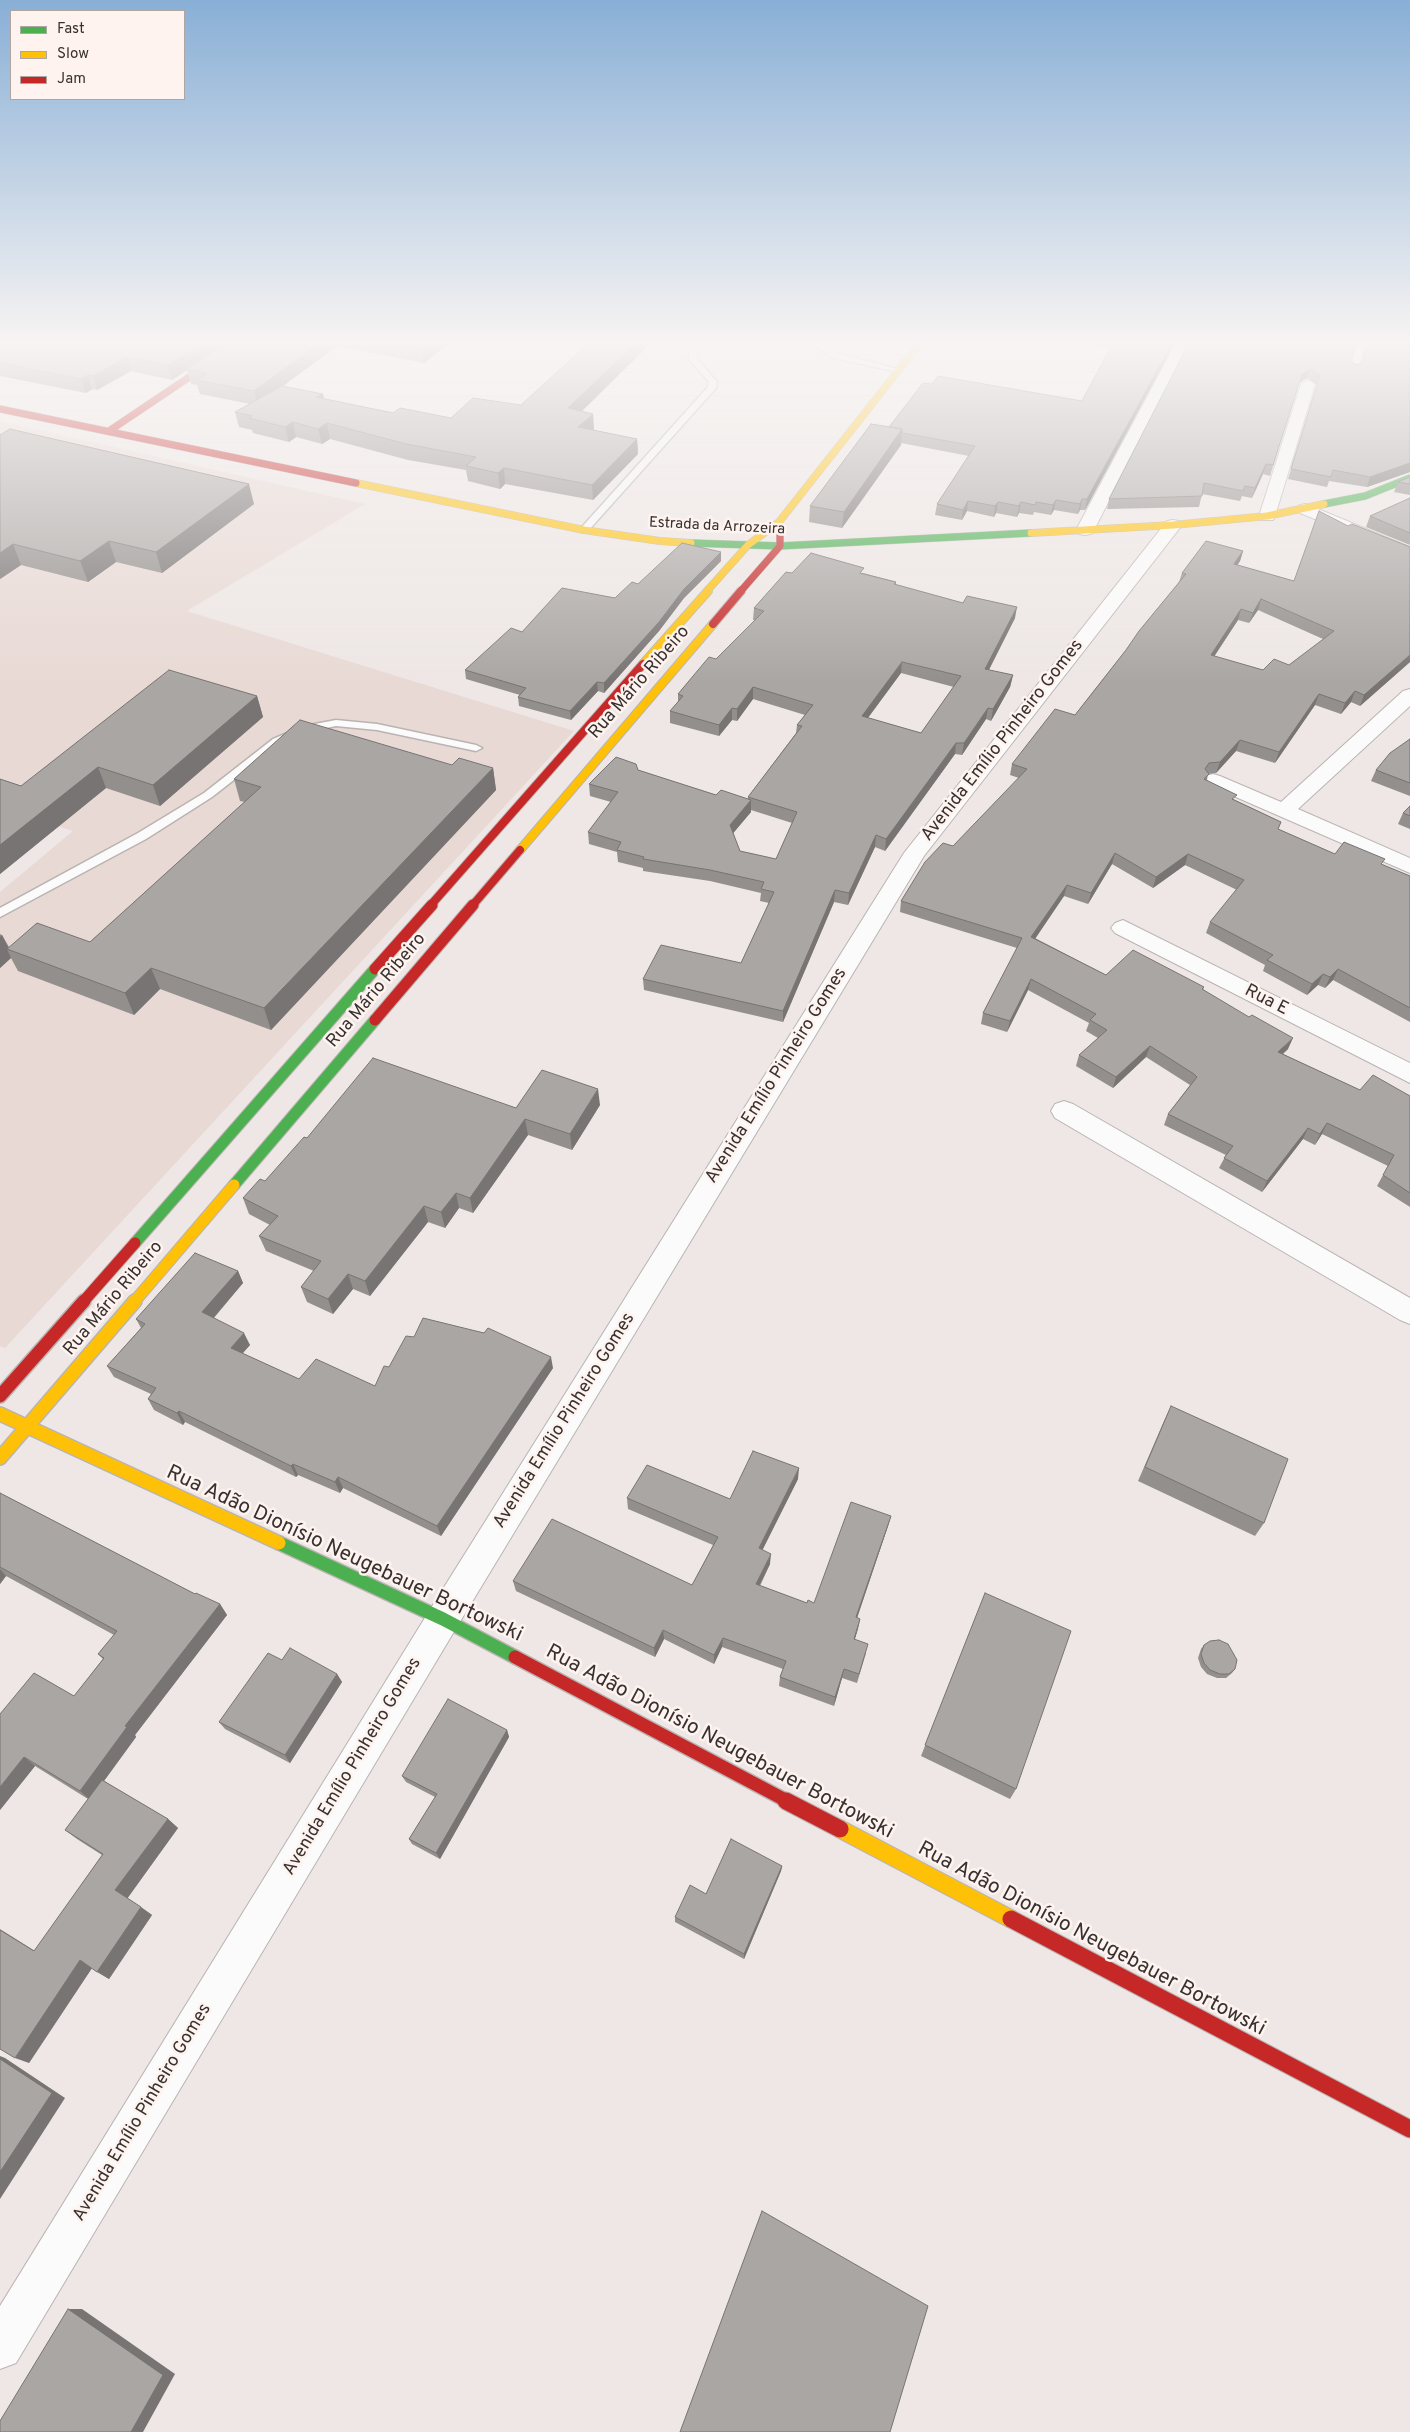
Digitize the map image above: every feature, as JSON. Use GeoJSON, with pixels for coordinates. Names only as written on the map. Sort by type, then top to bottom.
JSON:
{"type":"FeatureCollection","features":[{"type":"Feature","properties":{"kind":"main road","name":"Estrada da Arrozeira"},"geometry":{"type":"LineString","coordinates":[[231,456],[584,530],[660,541],[780,546],[1173,525],[1268,516],[1365,496],[1410,478]]}},
{"type":"Feature","properties":{"kind":"main road","name":"Rua Mário Ribeiro"},"geometry":{"type":"LineString","coordinates":[[0,1396],[486,856],[748,545],[779,522],[830,456]]}},
{"type":"Feature","properties":{"kind":"main road"},"geometry":{"type":"LineString","coordinates":[[779,522],[780,546]]}},
{"type":"Feature","properties":{"kind":"main road","name":"Rua Mário Ribeiro"},"geometry":{"type":"LineString","coordinates":[[0,1458],[780,546]]}},
{"type":"Feature","properties":{"kind":"main road"},"geometry":{"type":"LineString","coordinates":[[486,856],[508,864]]}},
{"type":"Feature","properties":{"kind":"main road","name":"Rua Adão Dionísio Neugebauer Bortowski"},"geometry":{"type":"LineString","coordinates":[[0,1414],[443,1619],[1410,2129]]}},
{"type":"Feature","properties":{"kind":"street"},"geometry":{"type":"LineString","coordinates":[[1085,530],[1124,456]]}},
{"type":"Feature","properties":{"kind":"street"},"geometry":{"type":"LineString","coordinates":[[1268,516],[1286,456]]}},
{"type":"Feature","properties":{"kind":"street"},"geometry":{"type":"LineString","coordinates":[[1306,509],[1410,553]]}},
{"type":"Feature","properties":{"kind":"street","name":"Avenida Emílio Pinheiro Gomes"},"geometry":{"type":"LineString","coordinates":[[0,2347],[443,1619],[915,853],[1173,525]]}},
{"type":"Feature","properties":{"kind":"street"},"geometry":{"type":"LineString","coordinates":[[1284,810],[1410,695]]}},
{"type":"Feature","properties":{"kind":"street"},"geometry":{"type":"LineString","coordinates":[[1213,780],[1410,866]]}},
{"type":"Feature","properties":{"kind":"street","name":"Rua E"},"geometry":{"type":"LineString","coordinates":[[1123,928],[1410,1074]]}},
{"type":"Feature","properties":{"kind":"street"},"geometry":{"type":"LineString","coordinates":[[1064,1111],[1410,1312]]}},
{"type":"Feature","properties":{"kind":"lane"},"geometry":{"type":"LineString","coordinates":[[584,530],[650,456]]}},
{"type":"Feature","properties":{"kind":"lane"},"geometry":{"type":"LineString","coordinates":[[0,913],[142,836],[208,795],[277,741],[308,728],[336,723],[377,727],[476,748]]}},
{"type":"Feature","properties":{"kind":"shaded area"},"geometry":{"type":"Polygon","coordinates":[[[0,456],[156,456],[365,504],[187,611],[574,731],[5,1348],[0,1346],[0,892],[73,831],[0,807],[0,456]]]}},
{"type":"Feature","properties":{"kind":"building"},"geometry":{"type":"Polygon","coordinates":[[[0,456],[129,456],[249,484],[156,552],[109,541],[80,561],[13,544],[0,553],[0,456]]]}},
{"type":"Feature","properties":{"kind":"building"},"geometry":{"type":"Polygon","coordinates":[[[473,456],[620,456],[592,485],[504,468],[498,473],[466,466],[476,457],[473,456]]]}},
{"type":"Feature","properties":{"kind":"building"},"geometry":{"type":"Polygon","coordinates":[[[847,456],[883,456],[844,512],[810,506],[847,456]]]}},
{"type":"Feature","properties":{"kind":"building"},"geometry":{"type":"Polygon","coordinates":[[[968,456],[1110,456],[1087,499],[1082,499],[1080,504],[1056,500],[1053,505],[1036,502],[1035,505],[1021,502],[1019,506],[998,502],[995,506],[968,501],[963,510],[937,504],[968,456]]]}},
{"type":"Feature","properties":{"kind":"building"},"geometry":{"type":"Polygon","coordinates":[[[1131,456],[1276,456],[1273,465],[1266,464],[1255,488],[1245,486],[1243,491],[1204,483],[1202,496],[1109,499],[1131,456]]]}},
{"type":"Feature","properties":{"kind":"building"},"geometry":{"type":"Polygon","coordinates":[[[1295,456],[1410,456],[1410,463],[1370,477],[1333,470],[1331,477],[1291,469],[1295,456]]]}},
{"type":"Feature","properties":{"kind":"building"},"geometry":{"type":"Polygon","coordinates":[[[1410,477],[1410,484],[1398,482],[1410,477]]]}},
{"type":"Feature","properties":{"kind":"building"},"geometry":{"type":"Polygon","coordinates":[[[1410,498],[1410,533],[1370,516],[1410,498]]]}},
{"type":"Feature","properties":{"kind":"building"},"geometry":{"type":"Polygon","coordinates":[[[1319,511],[1348,526],[1352,524],[1410,547],[1410,655],[1364,695],[1355,691],[1345,703],[1319,694],[1279,752],[1240,740],[1220,762],[1209,763],[1205,769],[1209,774],[1204,779],[1237,795],[1232,799],[1281,822],[1278,829],[1335,854],[1344,842],[1385,859],[1381,864],[1410,876],[1410,1008],[1338,969],[1330,977],[1323,974],[1312,984],[1267,960],[1273,955],[1210,922],[1244,880],[1188,854],[1156,877],[1115,853],[1091,893],[1067,885],[1031,937],[1106,975],[1133,950],[1204,987],[1202,989],[1249,1017],[1252,1015],[1293,1038],[1278,1052],[1360,1090],[1373,1075],[1410,1096],[1410,1193],[1383,1175],[1394,1155],[1327,1123],[1320,1134],[1308,1128],[1267,1181],[1224,1158],[1233,1146],[1168,1114],[1197,1077],[1194,1074],[1150,1046],[1116,1077],[1079,1055],[1107,1030],[1090,1020],[1096,1014],[1031,979],[1010,1021],[983,1013],[1022,938],[901,901],[925,862],[943,843],[953,846],[1027,769],[1012,764],[1055,709],[1075,715],[1139,631],[1186,574],[1182,573],[1206,541],[1243,551],[1234,564],[1294,581],[1319,511]],[[1261,599],[1253,613],[1241,609],[1211,655],[1263,670],[1274,659],[1289,665],[1334,631],[1261,599]]]}},
{"type":"Feature","properties":{"kind":"building"},"geometry":{"type":"Polygon","coordinates":[[[682,543],[721,552],[684,589],[659,622],[604,683],[597,682],[570,711],[518,697],[526,688],[465,670],[511,628],[522,632],[562,588],[615,598],[632,582],[638,584],[682,543]]]}},
{"type":"Feature","properties":{"kind":"building"},"geometry":{"type":"Polygon","coordinates":[[[811,553],[864,568],[860,573],[963,603],[967,596],[1017,607],[985,669],[1013,675],[993,709],[988,708],[964,743],[956,743],[886,839],[876,835],[849,893],[835,890],[783,1011],[643,979],[661,945],[741,963],[774,892],[761,889],[764,882],[710,870],[643,859],[644,857],[617,850],[621,842],[588,832],[618,792],[589,784],[616,757],[636,764],[638,770],[716,795],[721,790],[751,800],[730,825],[740,851],[776,859],[797,812],[748,797],[802,726],[797,725],[813,705],[753,687],[737,709],[732,708],[719,725],[670,711],[683,696],[678,694],[709,657],[716,659],[764,611],[754,608],[786,572],[792,573],[811,553]],[[902,662],[862,716],[921,733],[961,676],[902,662]]]}},
{"type":"Feature","properties":{"kind":"building"},"geometry":{"type":"Polygon","coordinates":[[[169,670],[257,696],[153,785],[98,767],[0,845],[0,779],[21,786],[169,670]]]}},
{"type":"Feature","properties":{"kind":"building"},"geometry":{"type":"Polygon","coordinates":[[[300,720],[452,765],[459,758],[493,768],[264,1008],[151,968],[125,993],[7,949],[37,923],[90,942],[261,787],[234,779],[300,720]]]}},
{"type":"Feature","properties":{"kind":"building"},"geometry":{"type":"Polygon","coordinates":[[[1410,739],[1410,783],[1376,770],[1390,753],[1410,739]]]}},
{"type":"Feature","properties":{"kind":"building"},"geometry":{"type":"Polygon","coordinates":[[[1410,806],[1410,816],[1403,813],[1410,806]]]}},
{"type":"Feature","properties":{"kind":"building"},"geometry":{"type":"Polygon","coordinates":[[[373,1058],[516,1108],[542,1070],[598,1089],[570,1134],[525,1119],[470,1198],[456,1193],[441,1212],[424,1206],[365,1281],[348,1274],[328,1299],[301,1287],[321,1261],[259,1236],[278,1216],[243,1198],[260,1179],[265,1181],[304,1137],[307,1138],[373,1058]]]}},
{"type":"Feature","properties":{"kind":"building"},"geometry":{"type":"Polygon","coordinates":[[[195,1253],[238,1271],[202,1312],[244,1333],[231,1348],[299,1379],[316,1359],[375,1386],[384,1366],[389,1367],[406,1336],[414,1337],[423,1318],[484,1333],[488,1328],[551,1357],[437,1526],[338,1477],[335,1482],[293,1464],[291,1466],[179,1411],[177,1413],[148,1399],[156,1388],[107,1366],[145,1324],[136,1319],[195,1253]]]}},
{"type":"Feature","properties":{"kind":"building"},"geometry":{"type":"Polygon","coordinates":[[[1171,1406],[1288,1459],[1264,1523],[1145,1467],[1171,1406]]]}},
{"type":"Feature","properties":{"kind":"building"},"geometry":{"type":"Polygon","coordinates":[[[753,1451],[799,1468],[759,1548],[771,1554],[756,1584],[807,1603],[808,1600],[814,1603],[851,1502],[891,1516],[856,1617],[860,1619],[854,1639],[868,1644],[859,1674],[844,1669],[835,1697],[780,1677],[786,1661],[723,1638],[714,1655],[663,1630],[654,1648],[513,1581],[552,1519],[692,1585],[718,1537],[627,1498],[647,1465],[730,1499],[753,1451]]]}},
{"type":"Feature","properties":{"kind":"building"},"geometry":{"type":"Polygon","coordinates":[[[0,1493],[195,1594],[220,1604],[125,1726],[127,1727],[80,1791],[24,1757],[0,1787],[0,1714],[34,1673],[74,1696],[104,1658],[98,1654],[117,1631],[0,1567],[0,1493]]]}},
{"type":"Feature","properties":{"kind":"building"},"geometry":{"type":"Polygon","coordinates":[[[985,1593],[1071,1631],[1016,1789],[925,1745],[985,1593]]]}},
{"type":"Feature","properties":{"kind":"building"},"geometry":{"type":"Polygon","coordinates":[[[1219,1640],[1228,1644],[1237,1660],[1235,1669],[1229,1674],[1220,1674],[1210,1670],[1204,1663],[1201,1654],[1204,1645],[1210,1641],[1219,1640]]]}},
{"type":"Feature","properties":{"kind":"building"},"geometry":{"type":"Polygon","coordinates":[[[290,1648],[337,1674],[285,1755],[219,1722],[268,1653],[282,1660],[290,1648]]]}},
{"type":"Feature","properties":{"kind":"building"},"geometry":{"type":"Polygon","coordinates":[[[448,1699],[507,1730],[436,1853],[409,1839],[437,1794],[402,1776],[448,1699]]]}},
{"type":"Feature","properties":{"kind":"building"},"geometry":{"type":"Polygon","coordinates":[[[102,1780],[168,1819],[115,1890],[141,1907],[97,1972],[80,1960],[15,2058],[0,2049],[0,1930],[34,1951],[103,1854],[65,1830],[102,1780]]]}},
{"type":"Feature","properties":{"kind":"building"},"geometry":{"type":"Polygon","coordinates":[[[731,1839],[782,1866],[744,1954],[675,1917],[690,1885],[706,1894],[731,1839]]]}},
{"type":"Feature","properties":{"kind":"building"},"geometry":{"type":"Polygon","coordinates":[[[0,2059],[52,2093],[0,2172],[0,2059]]]}},
{"type":"Feature","properties":{"kind":"building"},"geometry":{"type":"Polygon","coordinates":[[[762,2211],[928,2306],[890,2432],[680,2432],[762,2211]]]}},
{"type":"Feature","properties":{"kind":"building"},"geometry":{"type":"Polygon","coordinates":[[[68,2309],[163,2375],[131,2432],[0,2432],[0,2421],[68,2309]]]}},
{"type":"Feature","properties":{"kind":"traffic: fast"},"geometry":{"type":"LineString","coordinates":[[1324,504],[1365,496],[1410,478]]}},
{"type":"Feature","properties":{"kind":"traffic: fast"},"geometry":{"type":"LineString","coordinates":[[691,543],[780,546],[1031,533]]}},
{"type":"Feature","properties":{"kind":"traffic: fast"},"geometry":{"type":"LineString","coordinates":[[135,1243],[375,969]]}},
{"type":"Feature","properties":{"kind":"traffic: fast"},"geometry":{"type":"LineString","coordinates":[[234,1185],[375,1020]]}},
{"type":"Feature","properties":{"kind":"traffic: fast"},"geometry":{"type":"LineString","coordinates":[[279,1543],[443,1619],[515,1657]]}},
{"type":"Feature","properties":{"kind":"traffic: slow"},"geometry":{"type":"LineString","coordinates":[[643,664],[748,545],[779,522],[831,456]]}},
{"type":"Feature","properties":{"kind":"traffic: slow"},"geometry":{"type":"LineString","coordinates":[[356,483],[584,530],[660,541],[691,543]]}},
{"type":"Feature","properties":{"kind":"traffic: slow"},"geometry":{"type":"LineString","coordinates":[[1031,533],[1173,525],[1267,516],[1324,504]]}},
{"type":"Feature","properties":{"kind":"traffic: slow"},"geometry":{"type":"LineString","coordinates":[[520,850],[713,624]]}},
{"type":"Feature","properties":{"kind":"traffic: slow"},"geometry":{"type":"LineString","coordinates":[[0,1458],[234,1185]]}},
{"type":"Feature","properties":{"kind":"traffic: slow"},"geometry":{"type":"LineString","coordinates":[[0,1414],[279,1543]]}},
{"type":"Feature","properties":{"kind":"traffic: slow"},"geometry":{"type":"LineString","coordinates":[[840,1829],[1011,1919]]}},
{"type":"Feature","properties":{"kind":"traffic: jam"},"geometry":{"type":"LineString","coordinates":[[228,456],[356,483]]}},
{"type":"Feature","properties":{"kind":"traffic: jam"},"geometry":{"type":"LineString","coordinates":[[713,624],[780,546],[780,533]]}},
{"type":"Feature","properties":{"kind":"traffic: jam"},"geometry":{"type":"LineString","coordinates":[[375,969],[643,664]]}},
{"type":"Feature","properties":{"kind":"traffic: jam"},"geometry":{"type":"LineString","coordinates":[[375,1020],[520,850]]}},
{"type":"Feature","properties":{"kind":"traffic: jam"},"geometry":{"type":"LineString","coordinates":[[0,1396],[135,1243]]}},
{"type":"Feature","properties":{"kind":"traffic: jam"},"geometry":{"type":"LineString","coordinates":[[515,1657],[840,1829]]}},
{"type":"Feature","properties":{"kind":"traffic: jam"},"geometry":{"type":"LineString","coordinates":[[1011,1919],[1410,2129]]}}]}
